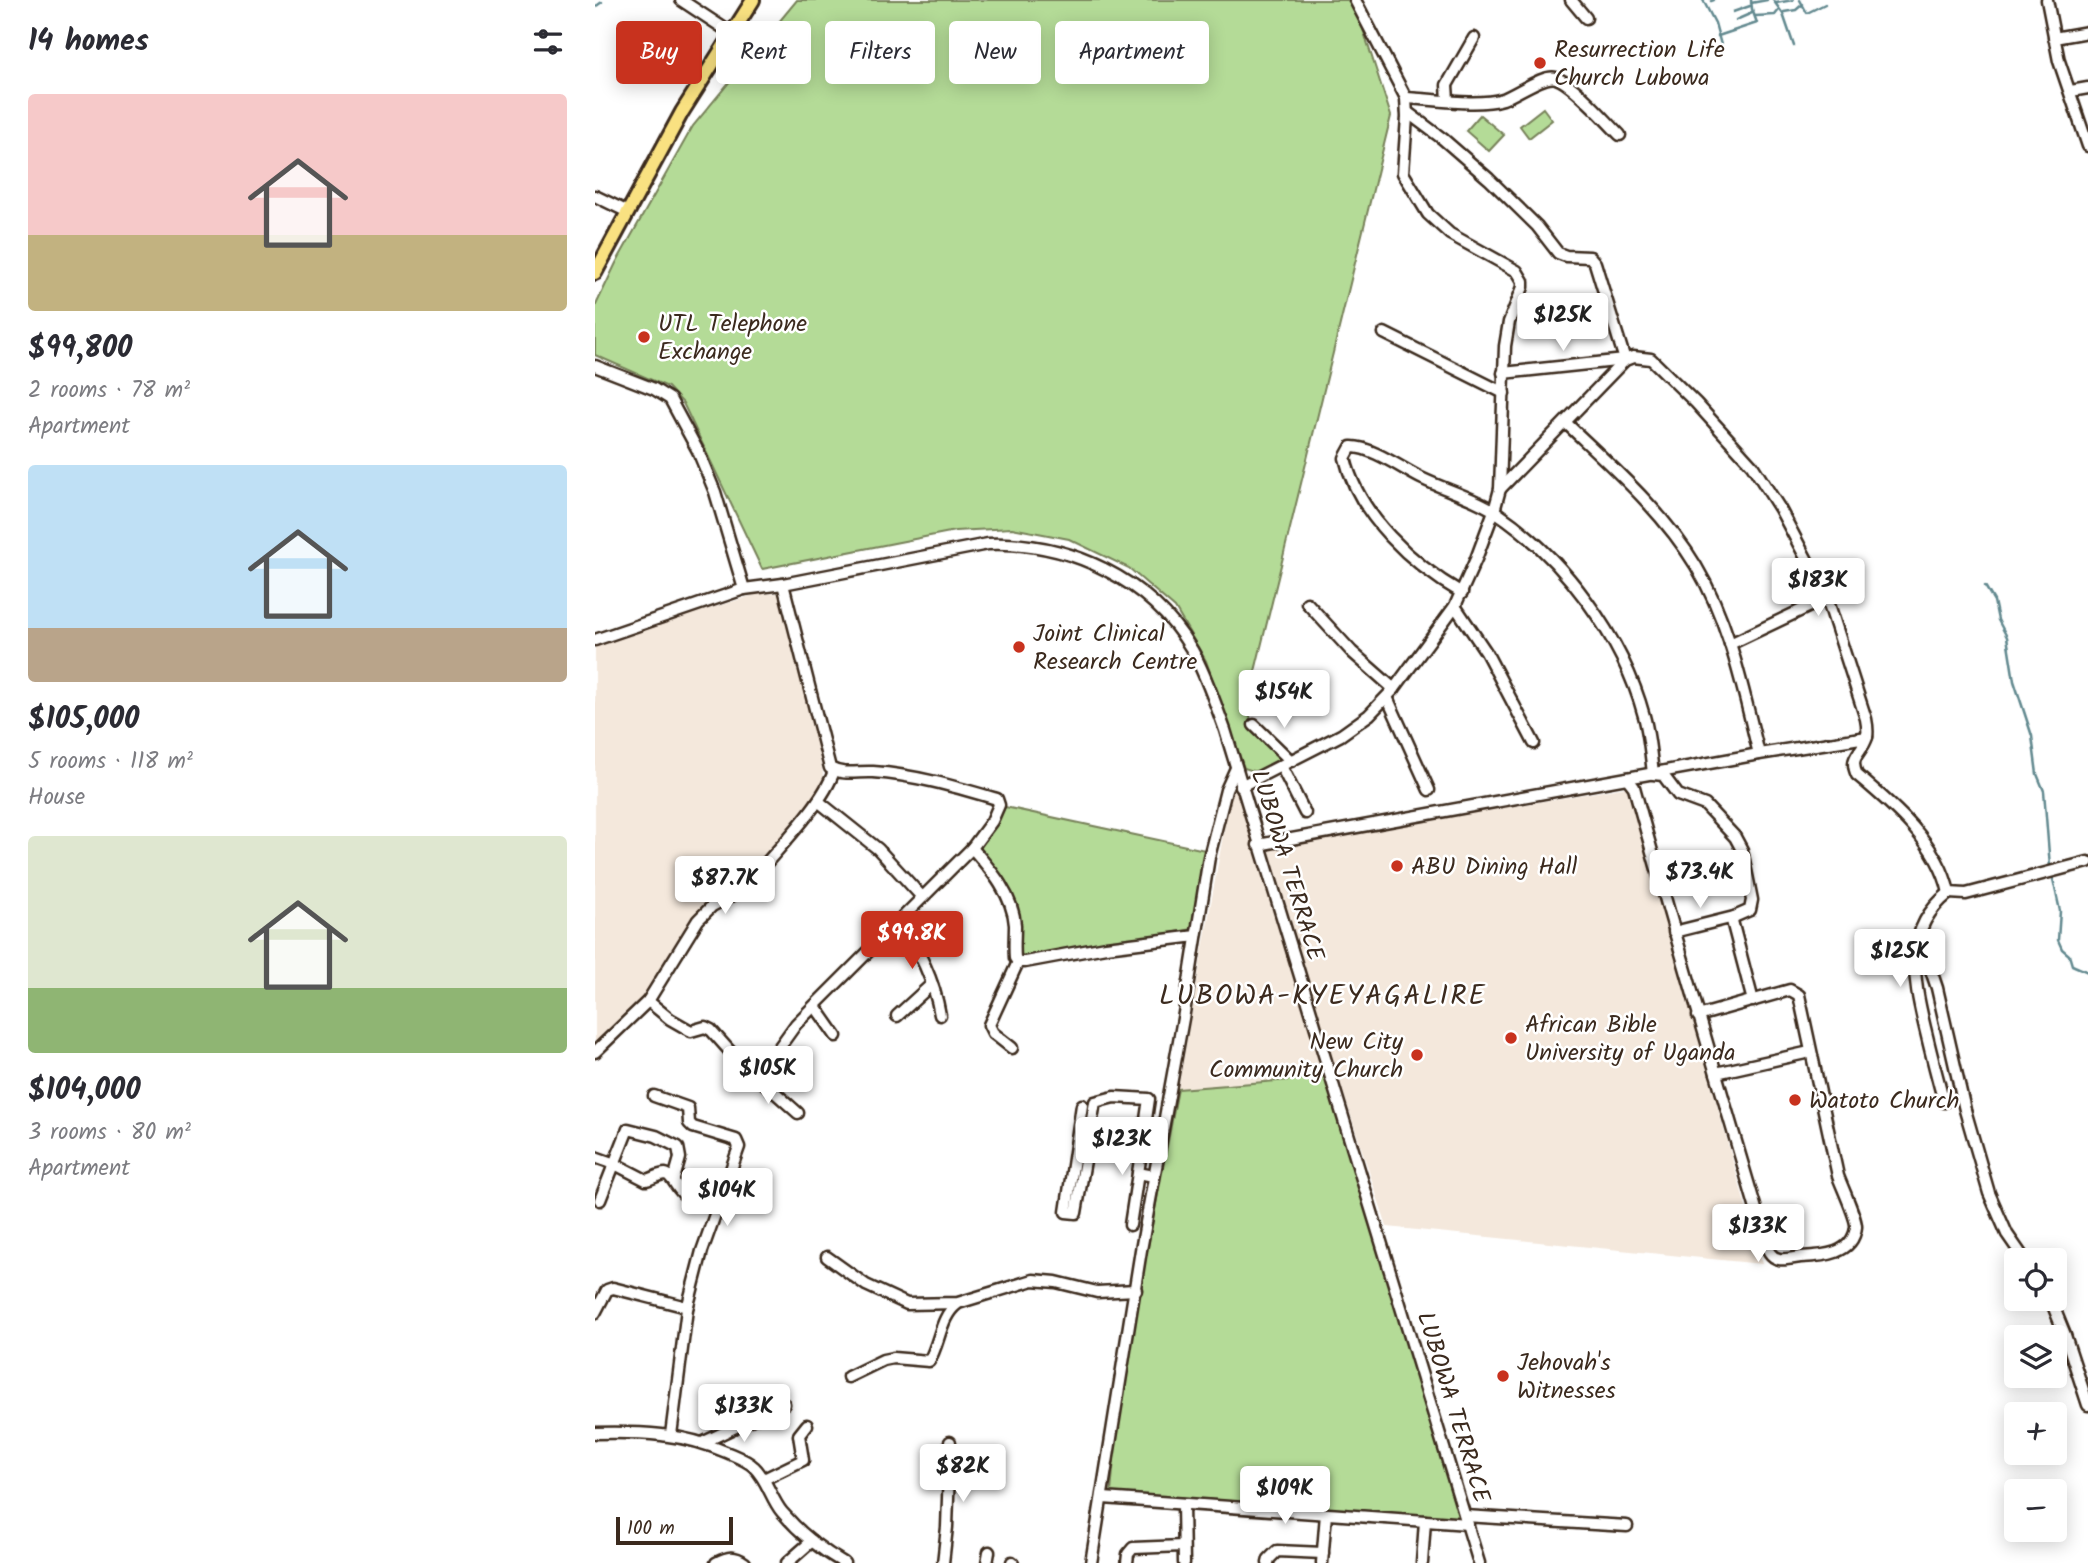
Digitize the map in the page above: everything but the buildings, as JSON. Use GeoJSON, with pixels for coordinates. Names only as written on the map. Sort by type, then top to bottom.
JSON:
{"type":"FeatureCollection","features":[{"type":"Feature","properties":{"kind":"main road"},"geometry":{"type":"LineString","coordinates":[[739,21],[753,0]]}},
{"type":"Feature","properties":{"kind":"main road"},"geometry":{"type":"LineString","coordinates":[[595,273],[675,123],[716,57]]}},
{"type":"Feature","properties":{"kind":"street"},"geometry":{"type":"LineString","coordinates":[[681,0],[716,23]]}},
{"type":"Feature","properties":{"kind":"street"},"geometry":{"type":"LineString","coordinates":[[1241,786],[1342,735],[1369,715],[1390,693],[1455,606],[1500,489],[1503,373],[1509,322],[1523,281],[1517,271],[1450,234],[1429,214],[1403,173],[1406,98],[1355,0]]}},
{"type":"Feature","properties":{"kind":"street"},"geometry":{"type":"LineString","coordinates":[[1571,0],[1585,18]]}},
{"type":"Feature","properties":{"kind":"street"},"geometry":{"type":"LineString","coordinates":[[2047,0],[2059,61],[2086,131],[2088,146]]}},
{"type":"Feature","properties":{"kind":"street"},"geometry":{"type":"LineString","coordinates":[[2054,38],[2088,32]]}},
{"type":"Feature","properties":{"kind":"street"},"geometry":{"type":"LineString","coordinates":[[1448,100],[1447,85],[1474,38]]}},
{"type":"Feature","properties":{"kind":"street"},"geometry":{"type":"LineString","coordinates":[[1406,98],[1499,100],[1519,93],[1545,78],[1556,77],[1577,93],[1620,135]]}},
{"type":"Feature","properties":{"kind":"street"},"geometry":{"type":"LineString","coordinates":[[2071,91],[2088,88]]}},
{"type":"Feature","properties":{"kind":"street"},"geometry":{"type":"LineString","coordinates":[[1407,112],[1489,179],[1537,226],[1558,253],[1590,257],[1595,263],[1625,360]]}},
{"type":"Feature","properties":{"kind":"street"},"geometry":{"type":"LineString","coordinates":[[595,196],[626,211]]}},
{"type":"Feature","properties":{"kind":"street"},"geometry":{"type":"LineString","coordinates":[[1384,333],[1504,393]]}},
{"type":"Feature","properties":{"kind":"street"},"geometry":{"type":"LineString","coordinates":[[1503,373],[1642,356],[1651,359],[1752,465],[1780,509],[1827,598],[1863,709],[1867,737],[1853,760],[1857,775],[1904,818],[1924,843],[1944,872],[1949,892]]}},
{"type":"Feature","properties":{"kind":"street"},"geometry":{"type":"LineString","coordinates":[[1500,489],[1625,360]]}},
{"type":"Feature","properties":{"kind":"street"},"geometry":{"type":"LineString","coordinates":[[595,366],[654,389],[670,399],[715,492],[744,589]]}},
{"type":"Feature","properties":{"kind":"street"},"geometry":{"type":"LineString","coordinates":[[1566,423],[1620,475],[1677,539],[1707,588],[1730,644],[1759,754]]}},
{"type":"Feature","properties":{"kind":"street"},"geometry":{"type":"LineString","coordinates":[[1462,593],[1433,575],[1379,522],[1357,489],[1347,467],[1345,458],[1351,447],[1361,446],[1410,473],[1494,510],[1551,559],[1572,582],[1621,656],[1644,717],[1653,774]]}},
{"type":"Feature","properties":{"kind":"street","name":"LUBOWA TERRACE"},"geometry":{"type":"LineString","coordinates":[[595,640],[744,589],[783,584],[988,544],[1020,543],[1057,550],[1111,571],[1136,588],[1169,618],[1192,650],[1209,686],[1236,768],[1479,1563]]}},
{"type":"Feature","properties":{"kind":"street"},"geometry":{"type":"LineString","coordinates":[[758,1077],[796,1024],[972,848],[999,808],[996,799],[946,784],[904,776],[835,771],[828,763],[783,584]]}},
{"type":"Feature","properties":{"kind":"street"},"geometry":{"type":"LineString","coordinates":[[1730,644],[1827,598]]}},
{"type":"Feature","properties":{"kind":"street"},"geometry":{"type":"LineString","coordinates":[[1307,603],[1390,693],[1429,790]]}},
{"type":"Feature","properties":{"kind":"street"},"geometry":{"type":"LineString","coordinates":[[1455,606],[1486,652],[1534,743]]}},
{"type":"Feature","properties":{"kind":"street"},"geometry":{"type":"LineString","coordinates":[[1254,725],[1291,761]]}},
{"type":"Feature","properties":{"kind":"street"},"geometry":{"type":"LineString","coordinates":[[1258,845],[1759,754],[1867,737]]}},
{"type":"Feature","properties":{"kind":"street"},"geometry":{"type":"LineString","coordinates":[[1281,766],[1305,813]]}},
{"type":"Feature","properties":{"kind":"street"},"geometry":{"type":"LineString","coordinates":[[1091,1563],[1195,936],[1212,846],[1226,790],[1236,768]]}},
{"type":"Feature","properties":{"kind":"street"},"geometry":{"type":"LineString","coordinates":[[595,1052],[648,1001],[698,920],[712,906],[746,886],[818,801],[835,771]]}},
{"type":"Feature","properties":{"kind":"street"},"geometry":{"type":"LineString","coordinates":[[1653,774],[1663,775],[1678,795],[1705,804],[1735,837],[1742,850],[1752,900],[1750,910],[1734,917],[1674,932]]}},
{"type":"Feature","properties":{"kind":"street"},"geometry":{"type":"LineString","coordinates":[[1627,778],[1634,787],[1698,1016],[1769,1254],[1778,1259],[1830,1255],[1845,1247],[1853,1239],[1856,1217],[1844,1195],[1838,1176],[1799,995],[1790,990],[1698,1016]]}},
{"type":"Feature","properties":{"kind":"street"},"geometry":{"type":"LineString","coordinates":[[818,801],[878,849],[922,897]]}},
{"type":"Feature","properties":{"kind":"street"},"geometry":{"type":"LineString","coordinates":[[972,848],[1011,904],[1015,923],[1015,958],[1018,962]]}},
{"type":"Feature","properties":{"kind":"street"},"geometry":{"type":"LineString","coordinates":[[1944,1102],[1914,982],[1913,958],[1919,935],[1934,905],[1949,892],[1966,894],[2088,862]]}},
{"type":"Feature","properties":{"kind":"street"},"geometry":{"type":"LineString","coordinates":[[1734,917],[1732,921],[1752,1001]]}},
{"type":"Feature","properties":{"kind":"street"},"geometry":{"type":"LineString","coordinates":[[900,921],[922,957],[940,1015]]}},
{"type":"Feature","properties":{"kind":"street"},"geometry":{"type":"LineString","coordinates":[[1919,935],[1937,988],[1965,1110],[1989,1193],[2007,1234],[2017,1248]]}},
{"type":"Feature","properties":{"kind":"street"},"geometry":{"type":"LineString","coordinates":[[1018,962],[1195,936]]}},
{"type":"Feature","properties":{"kind":"street"},"geometry":{"type":"LineString","coordinates":[[1012,1048],[993,1033],[989,1025],[1018,962]]}},
{"type":"Feature","properties":{"kind":"street"},"geometry":{"type":"LineString","coordinates":[[897,1016],[932,984]]}},
{"type":"Feature","properties":{"kind":"street"},"geometry":{"type":"LineString","coordinates":[[648,1001],[670,1019],[691,1031],[705,1027],[711,1030],[735,1057],[798,1113]]}},
{"type":"Feature","properties":{"kind":"street"},"geometry":{"type":"LineString","coordinates":[[815,1006],[836,1036]]}},
{"type":"Feature","properties":{"kind":"street"},"geometry":{"type":"LineString","coordinates":[[1716,1073],[1810,1052]]}},
{"type":"Feature","properties":{"kind":"street"},"geometry":{"type":"LineString","coordinates":[[653,1096],[688,1108],[689,1123],[693,1127],[739,1142],[702,1251],[687,1307],[671,1435]]}},
{"type":"Feature","properties":{"kind":"street"},"geometry":{"type":"LineString","coordinates":[[1082,1105],[1066,1212],[1076,1213],[1095,1102],[1114,1097],[1149,1098],[1130,1225]]}},
{"type":"Feature","properties":{"kind":"street"},"geometry":{"type":"LineString","coordinates":[[600,1200],[626,1131],[631,1129],[656,1136],[678,1147],[680,1158],[674,1179],[676,1188],[686,1196]]}},
{"type":"Feature","properties":{"kind":"street"},"geometry":{"type":"LineString","coordinates":[[595,1157],[646,1180],[665,1174],[674,1179]]}},
{"type":"Feature","properties":{"kind":"street"},"geometry":{"type":"LineString","coordinates":[[1138,1173],[1154,1176]]}},
{"type":"Feature","properties":{"kind":"street"},"geometry":{"type":"LineString","coordinates":[[827,1257],[866,1285],[898,1301],[920,1305],[958,1303],[1034,1280],[1056,1282],[1097,1292],[1136,1290]]}},
{"type":"Feature","properties":{"kind":"street"},"geometry":{"type":"LineString","coordinates":[[595,1313],[607,1290],[613,1288],[687,1307]]}},
{"type":"Feature","properties":{"kind":"street"},"geometry":{"type":"LineString","coordinates":[[848,1377],[893,1358],[929,1361],[945,1319],[951,1308],[958,1303]]}},
{"type":"Feature","properties":{"kind":"street"},"geometry":{"type":"LineString","coordinates":[[2055,1311],[2088,1405]]}},
{"type":"Feature","properties":{"kind":"street"},"geometry":{"type":"LineString","coordinates":[[704,1442],[784,1404]]}},
{"type":"Feature","properties":{"kind":"street"},"geometry":{"type":"LineString","coordinates":[[764,1479],[803,1460],[800,1435],[807,1425]]}},
{"type":"Feature","properties":{"kind":"street"},"geometry":{"type":"LineString","coordinates":[[595,1433],[638,1432],[671,1435],[704,1442],[753,1466],[764,1479],[781,1511],[812,1541],[844,1563]]}},
{"type":"Feature","properties":{"kind":"street"},"geometry":{"type":"LineString","coordinates":[[943,1563],[950,1442]]}},
{"type":"Feature","properties":{"kind":"street"},"geometry":{"type":"LineString","coordinates":[[1103,1498],[1425,1521],[1627,1526]]}},
{"type":"Feature","properties":{"kind":"street"},"geometry":{"type":"LineString","coordinates":[[1184,1504],[1185,1563]]}},
{"type":"Feature","properties":{"kind":"street"},"geometry":{"type":"LineString","coordinates":[[1268,1563],[1277,1550],[1323,1558],[1326,1514]]}},
{"type":"Feature","properties":{"kind":"street"},"geometry":{"type":"LineString","coordinates":[[1422,1563],[1425,1521]]}},
{"type":"Feature","properties":{"kind":"street"},"geometry":{"type":"LineString","coordinates":[[787,1563],[812,1541]]}},
{"type":"Feature","properties":{"kind":"street"},"geometry":{"type":"LineString","coordinates":[[1127,1563],[1128,1554],[1133,1548],[1183,1546]]}},
{"type":"Feature","properties":{"kind":"street"},"geometry":{"type":"LineString","coordinates":[[716,1563],[727,1557],[734,1557],[745,1563]]}},
{"type":"Feature","properties":{"kind":"shaded area"},"geometry":{"type":"Polygon","coordinates":[[[781,593],[799,657],[824,779],[820,789],[744,881],[709,904],[677,941],[642,998],[595,1045],[595,644],[757,594],[781,593]]]}},
{"type":"Feature","properties":{"kind":"shaded area","name":"African Bible University of Uganda"},"geometry":{"type":"Polygon","coordinates":[[[1627,787],[1762,1264],[1387,1227],[1264,848],[1627,787]]]}},
{"type":"Feature","properties":{"kind":"shaded area"},"geometry":{"type":"Polygon","coordinates":[[[1234,788],[1238,791],[1326,1077],[1178,1089],[1230,796],[1234,788]]]}},
{"type":"Feature","properties":{"kind":"green space"},"geometry":{"type":"Polygon","coordinates":[[[797,0],[1351,0],[1391,116],[1246,708],[1251,727],[1271,744],[1283,761],[1257,772],[1244,768],[1206,661],[1175,608],[1129,568],[1069,539],[1012,528],[955,531],[762,569],[683,403],[668,387],[595,355],[595,307],[616,263],[693,126],[728,84],[811,84],[811,21],[780,21],[797,0]]]}},
{"type":"Feature","properties":{"kind":"green space"},"geometry":{"type":"Polygon","coordinates":[[[1543,108],[1552,120],[1529,138],[1520,126],[1543,108]]]}},
{"type":"Feature","properties":{"kind":"green space"},"geometry":{"type":"Polygon","coordinates":[[[1480,115],[1504,135],[1489,151],[1466,131],[1480,115]]]}},
{"type":"Feature","properties":{"kind":"green space"},"geometry":{"type":"Polygon","coordinates":[[[1005,807],[1205,850],[1193,929],[1022,959],[1020,920],[1013,898],[1003,880],[979,850],[1005,807]]]}},
{"type":"Feature","properties":{"kind":"green space"},"geometry":{"type":"Polygon","coordinates":[[[1326,1077],[1461,1522],[1111,1493],[1117,1424],[1128,1351],[1178,1089],[1326,1077]]]}},
{"type":"Feature","properties":{"kind":"waterway"},"geometry":{"type":"LineString","coordinates":[[1703,0],[1715,23],[1721,45]]}},
{"type":"Feature","properties":{"kind":"waterway"},"geometry":{"type":"LineString","coordinates":[[1718,36],[1757,23],[1751,0]]}},
{"type":"Feature","properties":{"kind":"waterway"},"geometry":{"type":"LineString","coordinates":[[1751,3],[1767,0]]}},
{"type":"Feature","properties":{"kind":"waterway"},"geometry":{"type":"LineString","coordinates":[[1773,0],[1783,14],[1794,46]]}},
{"type":"Feature","properties":{"kind":"waterway"},"geometry":{"type":"LineString","coordinates":[[1776,3],[1793,0]]}},
{"type":"Feature","properties":{"kind":"waterway"},"geometry":{"type":"LineString","coordinates":[[1800,0],[1807,13],[1825,4]]}},
{"type":"Feature","properties":{"kind":"waterway"},"geometry":{"type":"LineString","coordinates":[[595,7],[602,2]]}},
{"type":"Feature","properties":{"kind":"waterway"},"geometry":{"type":"LineString","coordinates":[[1784,12],[1796,10],[1803,4]]}},
{"type":"Feature","properties":{"kind":"waterway"},"geometry":{"type":"LineString","coordinates":[[1733,12],[1750,6]]}},
{"type":"Feature","properties":{"kind":"waterway"},"geometry":{"type":"LineString","coordinates":[[1755,16],[1775,15],[1779,10]]}},
{"type":"Feature","properties":{"kind":"waterway"},"geometry":{"type":"LineString","coordinates":[[1736,20],[1752,13]]}},
{"type":"Feature","properties":{"kind":"waterway"},"geometry":{"type":"LineString","coordinates":[[1985,586],[1994,601],[1998,620],[2007,637],[2014,681],[2032,736],[2037,774],[2044,791],[2050,867]]}},
{"type":"Feature","properties":{"kind":"waterway"},"geometry":{"type":"LineString","coordinates":[[2053,879],[2060,911],[2058,940],[2069,955],[2072,965],[2088,972]]}},
{"type":"Feature","properties":{"kind":"place","name":"Resurrection Life Church Lubowa"},"geometry":{"type":"Point","coordinates":[1540,63]}},
{"type":"Feature","properties":{"kind":"place","name":"UTL Telephone Exchange"},"geometry":{"type":"Point","coordinates":[644,337]}},
{"type":"Feature","properties":{"kind":"place","name":"Joint Clinical Research Centre"},"geometry":{"type":"Point","coordinates":[1019,647]}},
{"type":"Feature","properties":{"kind":"place","name":"ABU Dining Hall"},"geometry":{"type":"Point","coordinates":[1397,866]}},
{"type":"Feature","properties":{"kind":"place","name":"African Bible University of Uganda"},"geometry":{"type":"Point","coordinates":[1511,1038]}},
{"type":"Feature","properties":{"kind":"place","name":"New City Community Church"},"geometry":{"type":"Point","coordinates":[1417,1055]}},
{"type":"Feature","properties":{"kind":"place","name":"Watoto Church"},"geometry":{"type":"Point","coordinates":[1795,1100]}},
{"type":"Feature","properties":{"kind":"place","name":"Jehovah's Witnesses"},"geometry":{"type":"Point","coordinates":[1503,1376]}},
{"type":"Feature","properties":{"kind":"district","name":"LUBOWA-KYEYAGALIRE"},"geometry":{"type":"Point","coordinates":[1323,994]}}]}
